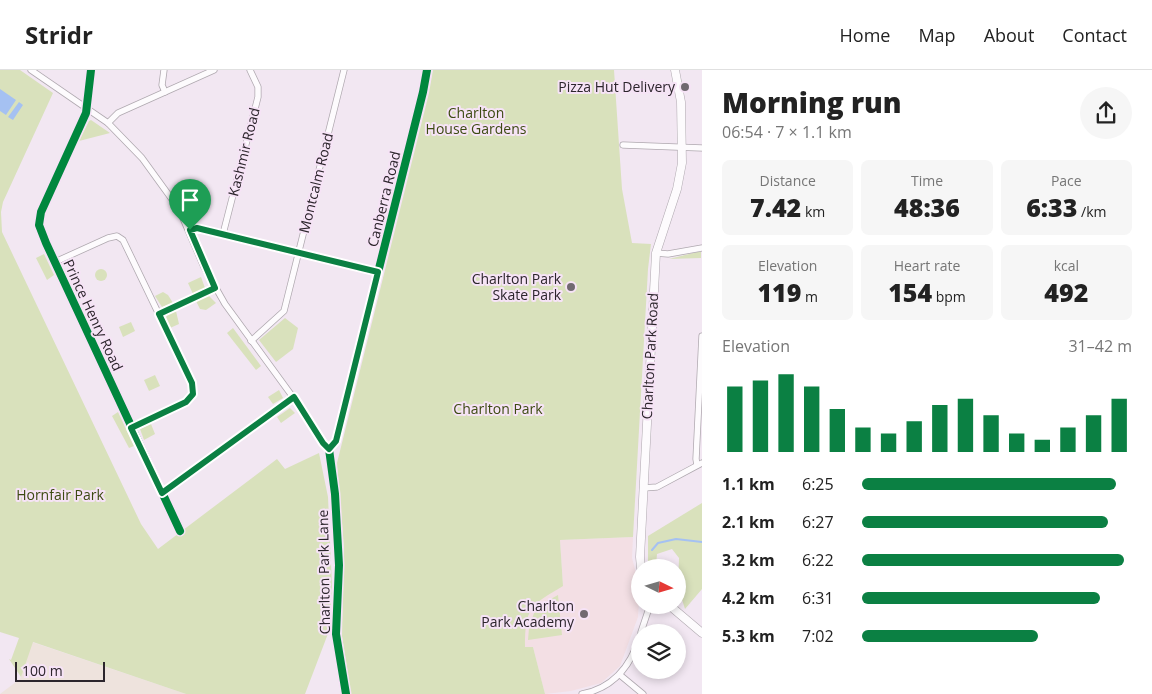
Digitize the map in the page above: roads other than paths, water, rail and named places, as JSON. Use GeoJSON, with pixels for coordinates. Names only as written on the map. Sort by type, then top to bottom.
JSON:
{"type":"FeatureCollection","features":[{"type":"Feature","properties":{"kind":"main road","name":"Charlton Park Road"},"geometry":{"type":"LineString","coordinates":[[640,559],[656,253],[678,184],[682,148],[681,102],[674,70]]}},
{"type":"Feature","properties":{"kind":"main road"},"geometry":{"type":"LineString","coordinates":[[680,614],[702,633]]}},
{"type":"Feature","properties":{"kind":"street"},"geometry":{"type":"LineString","coordinates":[[31,70],[108,122],[142,158],[174,200],[190,230],[215,288],[251,341],[294,397],[319,438],[329,449]]}},
{"type":"Feature","properties":{"kind":"street","name":"Prince Henry Road"},"geometry":{"type":"LineString","coordinates":[[92,70],[88,108],[44,205],[40,218],[41,233],[180,531]]}},
{"type":"Feature","properties":{"kind":"street"},"geometry":{"type":"LineString","coordinates":[[164,70],[162,85],[165,92]]}},
{"type":"Feature","properties":{"kind":"street"},"geometry":{"type":"LineString","coordinates":[[108,122],[118,113],[214,70]]}},
{"type":"Feature","properties":{"kind":"street","name":"Kashmir Road"},"geometry":{"type":"LineString","coordinates":[[223,234],[258,97],[258,87],[250,70]]}},
{"type":"Feature","properties":{"kind":"street","name":"Montcalm Road"},"geometry":{"type":"LineString","coordinates":[[251,341],[284,310],[344,70]]}},
{"type":"Feature","properties":{"kind":"street","name":"Canberra Road"},"geometry":{"type":"LineString","coordinates":[[329,449],[336,441],[424,92],[427,70]]}},
{"type":"Feature","properties":{"kind":"street"},"geometry":{"type":"LineString","coordinates":[[624,145],[702,148]]}},
{"type":"Feature","properties":{"kind":"street"},"geometry":{"type":"LineString","coordinates":[[190,230],[197,228],[378,272]]}},
{"type":"Feature","properties":{"kind":"street"},"geometry":{"type":"LineString","coordinates":[[54,262],[108,238],[120,238],[126,243],[192,383],[193,394],[186,402],[131,428]]}},
{"type":"Feature","properties":{"kind":"street"},"geometry":{"type":"LineString","coordinates":[[656,253],[668,254],[702,248]]}},
{"type":"Feature","properties":{"kind":"street"},"geometry":{"type":"LineString","coordinates":[[159,314],[215,288]]}},
{"type":"Feature","properties":{"kind":"street"},"geometry":{"type":"LineString","coordinates":[[643,488],[657,487],[700,464],[696,459],[702,336]]}},
{"type":"Feature","properties":{"kind":"street"},"geometry":{"type":"LineString","coordinates":[[162,493],[294,397]]}},
{"type":"Feature","properties":{"kind":"street","name":"Charlton Park Lane"},"geometry":{"type":"LineString","coordinates":[[329,449],[338,544],[339,586],[336,634],[346,694]]}},
{"type":"Feature","properties":{"kind":"street"},"geometry":{"type":"LineString","coordinates":[[582,694],[604,691],[620,675],[631,658]]}},
{"type":"Feature","properties":{"kind":"street"},"geometry":{"type":"LineString","coordinates":[[620,675],[643,694]]}},
{"type":"Feature","properties":{"kind":"water"},"geometry":{"type":"Polygon","coordinates":[[[0,89],[16,100],[6,115],[0,111],[0,89]]]}},
{"type":"Feature","properties":{"kind":"water"},"geometry":{"type":"Polygon","coordinates":[[[19,102],[23,105],[13,120],[8,117],[19,102]]]}},
{"type":"Feature","properties":{"kind":"waterway"},"geometry":{"type":"LineString","coordinates":[[652,550],[658,543],[676,539],[702,542]]}},
{"type":"Feature","properties":{"kind":"place","name":"Pizza Hut Delivery"},"geometry":{"type":"Point","coordinates":[685,87]}},
{"type":"Feature","properties":{"kind":"place","name":"Charlton Park Skate Park"},"geometry":{"type":"Point","coordinates":[571,287]}},
{"type":"Feature","properties":{"kind":"place","name":"Charlton Park Academy"},"geometry":{"type":"Point","coordinates":[584,614]}},
{"type":"Feature","properties":{"kind":"park label","name":"Charlton House Gardens"},"geometry":{"type":"Point","coordinates":[476,122]}},
{"type":"Feature","properties":{"kind":"park label","name":"Charlton Park"},"geometry":{"type":"Point","coordinates":[498,409]}},
{"type":"Feature","properties":{"kind":"park label","name":"Hornfair Park"},"geometry":{"type":"Point","coordinates":[60,495]}}]}
